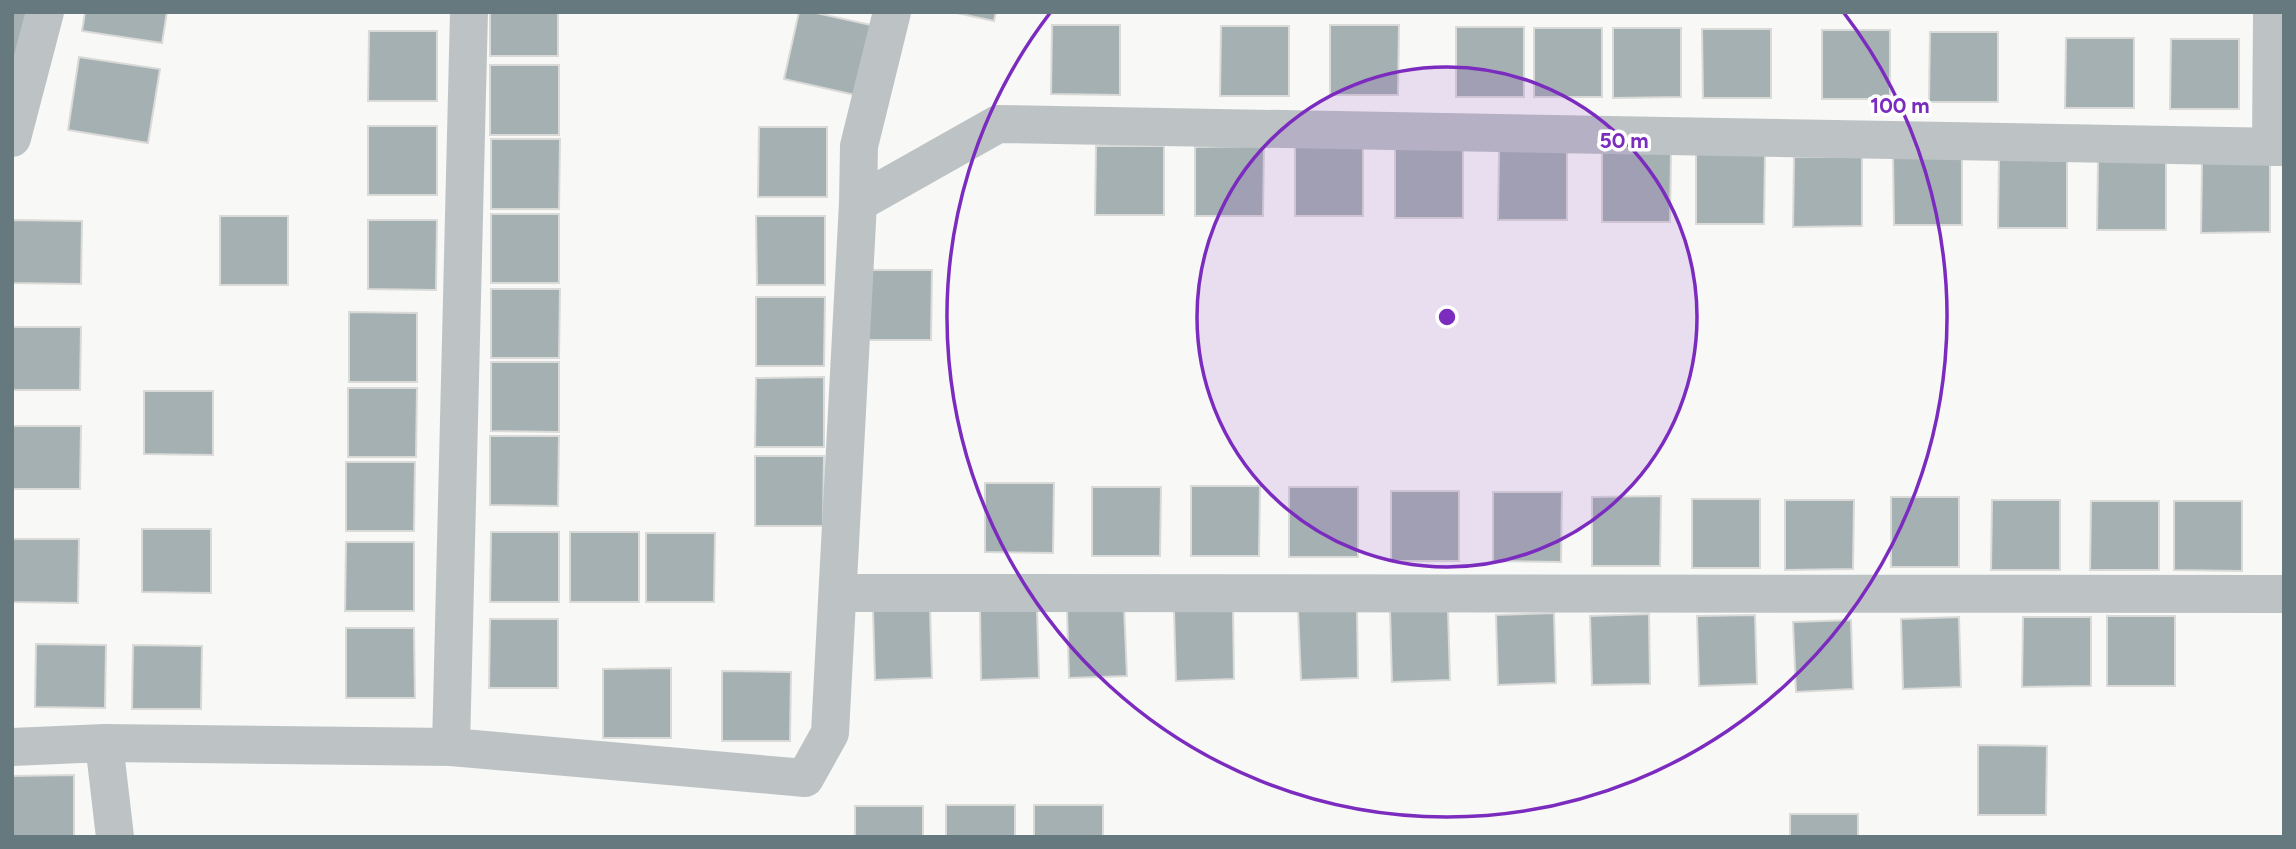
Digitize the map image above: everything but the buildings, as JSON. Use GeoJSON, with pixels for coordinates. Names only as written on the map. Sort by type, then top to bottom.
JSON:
{"type":"FeatureCollection","features":[{"type":"Feature","properties":{"kind":"street"},"geometry":{"type":"LineString","coordinates":[[12,138],[45,12]]}},
{"type":"Feature","properties":{"kind":"street"},"geometry":{"type":"LineString","coordinates":[[450,747],[469,12]]}},
{"type":"Feature","properties":{"kind":"street"},"geometry":{"type":"LineString","coordinates":[[12,747],[104,743],[450,747],[805,778],[830,733],[859,146],[892,12]]}},
{"type":"Feature","properties":{"kind":"street"},"geometry":{"type":"LineString","coordinates":[[858,203],[998,124],[2278,147],[2272,12]]}},
{"type":"Feature","properties":{"kind":"street"},"geometry":{"type":"LineString","coordinates":[[838,593],[2284,594]]}},
{"type":"Feature","properties":{"kind":"street"},"geometry":{"type":"LineString","coordinates":[[104,743],[114,837]]}}]}
